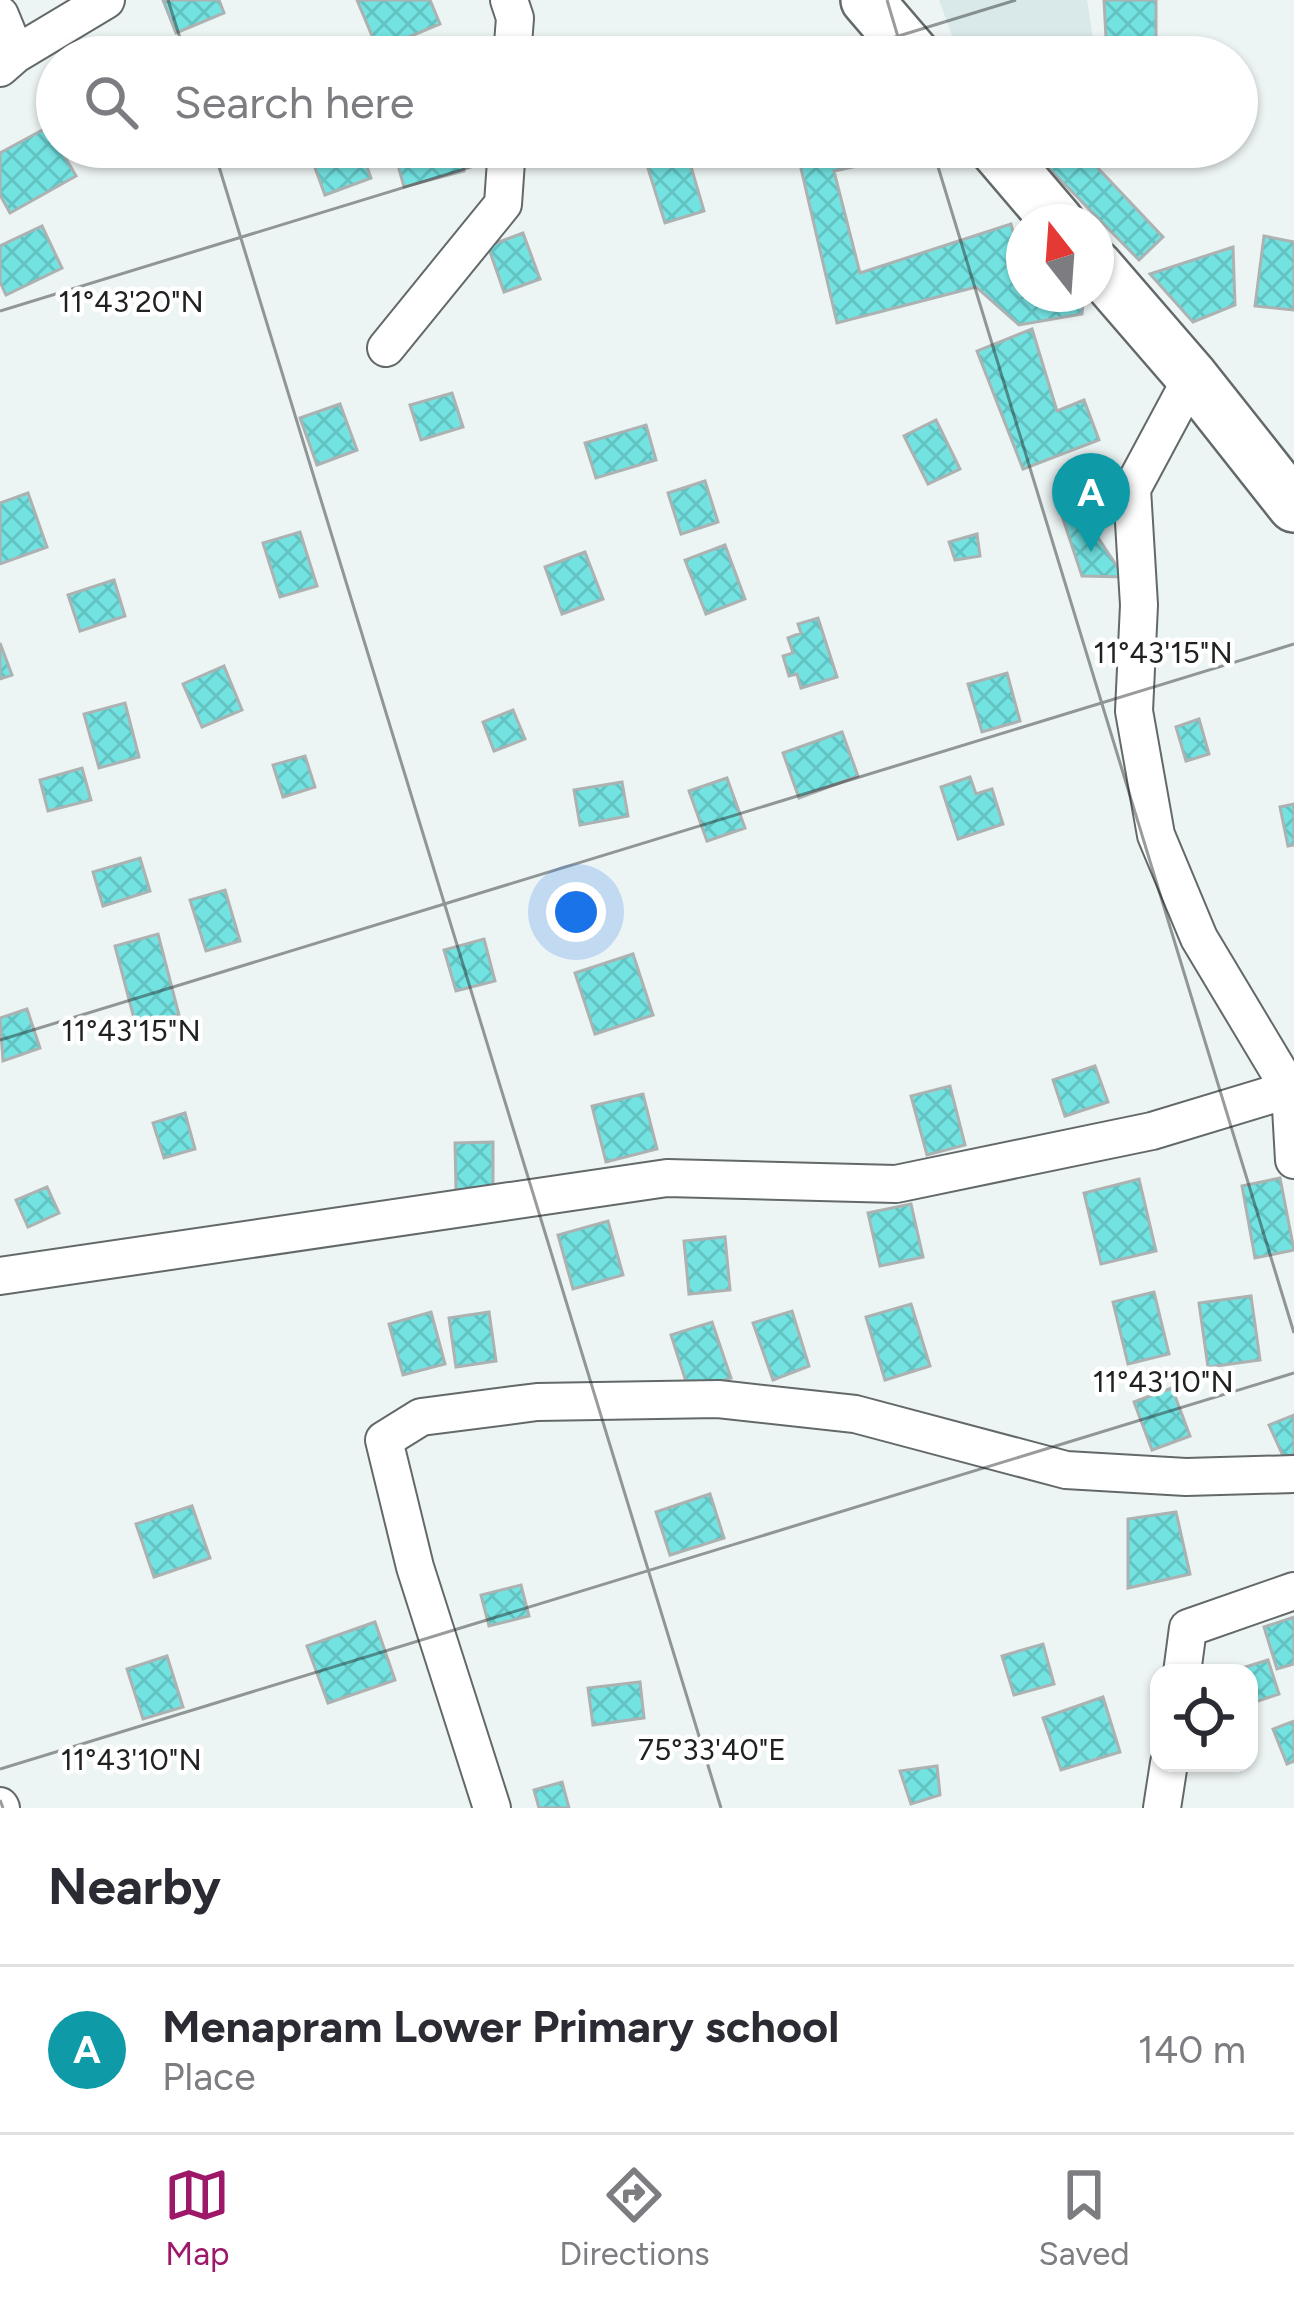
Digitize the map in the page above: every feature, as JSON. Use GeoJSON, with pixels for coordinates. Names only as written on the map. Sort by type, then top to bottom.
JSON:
{"type":"FeatureCollection","features":[{"type":"Feature","properties":{"kind":"street"},"geometry":{"type":"LineString","coordinates":[[48,36],[106,0]]}},
{"type":"Feature","properties":{"kind":"street"},"geometry":{"type":"LineString","coordinates":[[509,0],[513,36]]}},
{"type":"Feature","properties":{"kind":"street"},"geometry":{"type":"LineString","coordinates":[[867,0],[898,36]]}},
{"type":"Feature","properties":{"kind":"street"},"geometry":{"type":"LineString","coordinates":[[0,15],[8,61],[36,44]]}},
{"type":"Feature","properties":{"kind":"street"},"geometry":{"type":"LineString","coordinates":[[386,348],[503,204],[505,168]]}},
{"type":"Feature","properties":{"kind":"street"},"geometry":{"type":"LineString","coordinates":[[1012,168],[1043,204]]}},
{"type":"Feature","properties":{"kind":"street"},"geometry":{"type":"LineString","coordinates":[[1114,287],[1294,506]]}},
{"type":"Feature","properties":{"kind":"street"},"geometry":{"type":"LineString","coordinates":[[1192,377],[1132,488],[1139,604],[1134,711],[1156,836],[1199,938],[1292,1089],[1294,1160]]}},
{"type":"Feature","properties":{"kind":"street"},"geometry":{"type":"LineString","coordinates":[[0,1276],[667,1178],[896,1184],[1152,1131],[1292,1089]]}},
{"type":"Feature","properties":{"kind":"street"},"geometry":{"type":"LineString","coordinates":[[492,1808],[415,1567],[384,1440],[421,1417],[537,1402],[718,1399],[855,1414],[1066,1470],[1186,1477],[1294,1474]]}},
{"type":"Feature","properties":{"kind":"street"},"geometry":{"type":"LineString","coordinates":[[1182,1664],[1188,1628],[1294,1591]]}},
{"type":"Feature","properties":{"kind":"street"},"geometry":{"type":"LineString","coordinates":[[1162,1808],[1168,1772]]}},
{"type":"Feature","properties":{"kind":"shaded area"},"geometry":{"type":"Polygon","coordinates":[[[939,0],[1087,0],[1093,36],[952,36],[939,0]]]}},
{"type":"Feature","properties":{"kind":"building"},"geometry":{"type":"Polygon","coordinates":[[[163,0],[219,0],[224,13],[176,33],[163,0]]]}},
{"type":"Feature","properties":{"kind":"building"},"geometry":{"type":"Polygon","coordinates":[[[357,0],[430,0],[440,24],[411,36],[372,36],[357,0]]]}},
{"type":"Feature","properties":{"kind":"building"},"geometry":{"type":"Polygon","coordinates":[[[1104,0],[1156,0],[1156,36],[1106,36],[1104,0]]]}},
{"type":"Feature","properties":{"kind":"building"},"geometry":{"type":"Polygon","coordinates":[[[36,134],[36,168],[71,168],[76,176],[10,213],[0,195],[0,153],[36,134]]]}},
{"type":"Feature","properties":{"kind":"building"},"geometry":{"type":"Polygon","coordinates":[[[315,168],[367,168],[371,178],[325,195],[315,168]]]}},
{"type":"Feature","properties":{"kind":"building"},"geometry":{"type":"Polygon","coordinates":[[[399,168],[463,168],[464,171],[404,187],[399,168]]]}},
{"type":"Feature","properties":{"kind":"building"},"geometry":{"type":"Polygon","coordinates":[[[648,168],[691,168],[704,211],[665,223],[648,168]]]}},
{"type":"Feature","properties":{"kind":"building"},"geometry":{"type":"Polygon","coordinates":[[[801,168],[848,168],[834,171],[860,273],[1006,226],[1006,312],[1082,314],[1019,325],[976,287],[837,323],[801,168]]]}},
{"type":"Feature","properties":{"kind":"building"},"geometry":{"type":"Polygon","coordinates":[[[1049,168],[1098,168],[1163,237],[1139,260],[1114,234],[1114,204],[1084,204],[1049,168]]]}},
{"type":"Feature","properties":{"kind":"building"},"geometry":{"type":"Polygon","coordinates":[[[42,226],[62,268],[6,295],[0,282],[0,246],[42,226]]]}},
{"type":"Feature","properties":{"kind":"building"},"geometry":{"type":"Polygon","coordinates":[[[523,233],[540,279],[504,292],[488,246],[523,233]]]}},
{"type":"Feature","properties":{"kind":"building"},"geometry":{"type":"Polygon","coordinates":[[[1264,236],[1294,242],[1294,310],[1255,306],[1264,236]]]}},
{"type":"Feature","properties":{"kind":"building"},"geometry":{"type":"Polygon","coordinates":[[[1233,247],[1235,305],[1193,322],[1150,274],[1233,247]]]}},
{"type":"Feature","properties":{"kind":"building"},"geometry":{"type":"Polygon","coordinates":[[[1032,329],[1057,411],[1084,400],[1099,440],[1023,469],[977,351],[1032,329]]]}},
{"type":"Feature","properties":{"kind":"building"},"geometry":{"type":"Polygon","coordinates":[[[452,393],[463,427],[421,440],[410,405],[452,393]]]}},
{"type":"Feature","properties":{"kind":"building"},"geometry":{"type":"Polygon","coordinates":[[[340,404],[357,450],[317,465],[300,418],[340,404]]]}},
{"type":"Feature","properties":{"kind":"building"},"geometry":{"type":"Polygon","coordinates":[[[936,420],[960,469],[928,484],[904,436],[936,420]]]}},
{"type":"Feature","properties":{"kind":"building"},"geometry":{"type":"Polygon","coordinates":[[[646,425],[656,460],[596,478],[585,443],[646,425]]]}},
{"type":"Feature","properties":{"kind":"building"},"geometry":{"type":"Polygon","coordinates":[[[705,481],[718,522],[681,534],[668,493],[705,481]]]}},
{"type":"Feature","properties":{"kind":"building"},"geometry":{"type":"Polygon","coordinates":[[[1107,487],[1114,518],[1091,527],[1124,577],[1082,576],[1058,504],[1107,487]]]}},
{"type":"Feature","properties":{"kind":"building"},"geometry":{"type":"Polygon","coordinates":[[[28,493],[47,547],[0,564],[0,503],[28,493]]]}},
{"type":"Feature","properties":{"kind":"building"},"geometry":{"type":"Polygon","coordinates":[[[300,532],[317,586],[280,597],[263,543],[300,532]]]}},
{"type":"Feature","properties":{"kind":"building"},"geometry":{"type":"Polygon","coordinates":[[[977,534],[980,556],[955,560],[949,542],[977,534]]]}},
{"type":"Feature","properties":{"kind":"building"},"geometry":{"type":"Polygon","coordinates":[[[725,545],[745,599],[706,614],[685,560],[725,545]]]}},
{"type":"Feature","properties":{"kind":"building"},"geometry":{"type":"Polygon","coordinates":[[[585,552],[603,599],[562,614],[545,567],[585,552]]]}},
{"type":"Feature","properties":{"kind":"building"},"geometry":{"type":"Polygon","coordinates":[[[114,580],[125,616],[80,631],[68,595],[114,580]]]}},
{"type":"Feature","properties":{"kind":"building"},"geometry":{"type":"Polygon","coordinates":[[[818,618],[837,677],[801,688],[797,674],[789,676],[783,656],[793,653],[788,638],[801,633],[798,624],[818,618]]]}},
{"type":"Feature","properties":{"kind":"building"},"geometry":{"type":"Polygon","coordinates":[[[0,643],[12,675],[0,679],[0,643]]]}},
{"type":"Feature","properties":{"kind":"building"},"geometry":{"type":"Polygon","coordinates":[[[224,666],[242,710],[202,727],[183,684],[224,666]]]}},
{"type":"Feature","properties":{"kind":"building"},"geometry":{"type":"Polygon","coordinates":[[[1007,673],[1020,721],[982,732],[968,684],[1007,673]]]}},
{"type":"Feature","properties":{"kind":"building"},"geometry":{"type":"Polygon","coordinates":[[[125,703],[139,757],[99,768],[84,714],[125,703]]]}},
{"type":"Feature","properties":{"kind":"building"},"geometry":{"type":"Polygon","coordinates":[[[513,710],[525,739],[494,751],[483,722],[513,710]]]}},
{"type":"Feature","properties":{"kind":"building"},"geometry":{"type":"Polygon","coordinates":[[[1199,719],[1209,754],[1186,761],[1176,727],[1199,719]]]}},
{"type":"Feature","properties":{"kind":"building"},"geometry":{"type":"Polygon","coordinates":[[[842,732],[858,776],[799,798],[783,753],[842,732]]]}},
{"type":"Feature","properties":{"kind":"building"},"geometry":{"type":"Polygon","coordinates":[[[305,756],[315,787],[283,797],[273,765],[305,756]]]}},
{"type":"Feature","properties":{"kind":"building"},"geometry":{"type":"Polygon","coordinates":[[[82,768],[91,800],[48,811],[40,780],[82,768]]]}},
{"type":"Feature","properties":{"kind":"building"},"geometry":{"type":"Polygon","coordinates":[[[970,777],[976,794],[992,789],[1003,824],[958,839],[941,787],[970,777]]]}},
{"type":"Feature","properties":{"kind":"building"},"geometry":{"type":"Polygon","coordinates":[[[727,778],[745,828],[707,841],[689,791],[727,778]]]}},
{"type":"Feature","properties":{"kind":"building"},"geometry":{"type":"Polygon","coordinates":[[[622,782],[628,816],[580,825],[574,790],[622,782]]]}},
{"type":"Feature","properties":{"kind":"building"},"geometry":{"type":"Polygon","coordinates":[[[1294,804],[1294,845],[1288,846],[1280,807],[1294,804]]]}},
{"type":"Feature","properties":{"kind":"building"},"geometry":{"type":"Polygon","coordinates":[[[140,858],[150,891],[103,906],[93,872],[140,858]]]}},
{"type":"Feature","properties":{"kind":"building"},"geometry":{"type":"Polygon","coordinates":[[[225,890],[240,941],[206,951],[190,900],[225,890]]]}},
{"type":"Feature","properties":{"kind":"building"},"geometry":{"type":"Polygon","coordinates":[[[158,934],[179,1015],[136,1026],[115,946],[158,934]]]}},
{"type":"Feature","properties":{"kind":"building"},"geometry":{"type":"Polygon","coordinates":[[[484,939],[495,981],[456,991],[444,950],[484,939]]]}},
{"type":"Feature","properties":{"kind":"building"},"geometry":{"type":"Polygon","coordinates":[[[633,954],[653,1015],[595,1034],[575,973],[633,954]]]}},
{"type":"Feature","properties":{"kind":"building"},"geometry":{"type":"Polygon","coordinates":[[[27,1009],[40,1048],[3,1061],[0,1018],[27,1009]]]}},
{"type":"Feature","properties":{"kind":"building"},"geometry":{"type":"Polygon","coordinates":[[[1095,1066],[1108,1102],[1065,1116],[1053,1080],[1095,1066]]]}},
{"type":"Feature","properties":{"kind":"building"},"geometry":{"type":"Polygon","coordinates":[[[950,1086],[965,1145],[927,1155],[911,1096],[950,1086]]]}},
{"type":"Feature","properties":{"kind":"building"},"geometry":{"type":"Polygon","coordinates":[[[643,1094],[657,1149],[606,1162],[592,1106],[643,1094]]]}},
{"type":"Feature","properties":{"kind":"building"},"geometry":{"type":"Polygon","coordinates":[[[185,1113],[195,1149],[164,1158],[153,1123],[185,1113]]]}},
{"type":"Feature","properties":{"kind":"building"},"geometry":{"type":"Polygon","coordinates":[[[493,1142],[493,1189],[456,1190],[455,1143],[493,1142]]]}},
{"type":"Feature","properties":{"kind":"building"},"geometry":{"type":"Polygon","coordinates":[[[1280,1178],[1294,1250],[1255,1258],[1242,1186],[1280,1178]]]}},
{"type":"Feature","properties":{"kind":"building"},"geometry":{"type":"Polygon","coordinates":[[[1139,1179],[1156,1251],[1101,1264],[1084,1193],[1139,1179]]]}},
{"type":"Feature","properties":{"kind":"building"},"geometry":{"type":"Polygon","coordinates":[[[47,1187],[59,1213],[28,1227],[16,1200],[47,1187]]]}},
{"type":"Feature","properties":{"kind":"building"},"geometry":{"type":"Polygon","coordinates":[[[911,1204],[923,1257],[880,1266],[868,1213],[911,1204]]]}},
{"type":"Feature","properties":{"kind":"building"},"geometry":{"type":"Polygon","coordinates":[[[608,1221],[623,1275],[573,1289],[558,1235],[608,1221]]]}},
{"type":"Feature","properties":{"kind":"building"},"geometry":{"type":"Polygon","coordinates":[[[725,1237],[730,1290],[689,1294],[684,1241],[725,1237]]]}},
{"type":"Feature","properties":{"kind":"building"},"geometry":{"type":"Polygon","coordinates":[[[1154,1292],[1169,1354],[1128,1364],[1113,1302],[1154,1292]]]}},
{"type":"Feature","properties":{"kind":"building"},"geometry":{"type":"Polygon","coordinates":[[[1251,1296],[1260,1360],[1208,1367],[1199,1303],[1251,1296]]]}},
{"type":"Feature","properties":{"kind":"building"},"geometry":{"type":"Polygon","coordinates":[[[911,1304],[930,1366],[885,1380],[866,1317],[911,1304]]]}},
{"type":"Feature","properties":{"kind":"building"},"geometry":{"type":"Polygon","coordinates":[[[792,1311],[809,1366],[773,1380],[753,1323],[792,1311]]]}},
{"type":"Feature","properties":{"kind":"building"},"geometry":{"type":"Polygon","coordinates":[[[431,1312],[445,1364],[403,1375],[389,1324],[431,1312]]]}},
{"type":"Feature","properties":{"kind":"building"},"geometry":{"type":"Polygon","coordinates":[[[489,1312],[496,1361],[456,1367],[449,1318],[489,1312]]]}},
{"type":"Feature","properties":{"kind":"building"},"geometry":{"type":"Polygon","coordinates":[[[712,1322],[731,1378],[689,1391],[671,1335],[712,1322]]]}},
{"type":"Feature","properties":{"kind":"building"},"geometry":{"type":"Polygon","coordinates":[[[1172,1388],[1190,1436],[1152,1450],[1134,1402],[1172,1388]]]}},
{"type":"Feature","properties":{"kind":"building"},"geometry":{"type":"Polygon","coordinates":[[[1294,1415],[1294,1454],[1284,1458],[1269,1425],[1294,1415]]]}},
{"type":"Feature","properties":{"kind":"building"},"geometry":{"type":"Polygon","coordinates":[[[710,1494],[724,1538],[670,1555],[656,1512],[710,1494]]]}},
{"type":"Feature","properties":{"kind":"building"},"geometry":{"type":"Polygon","coordinates":[[[192,1506],[210,1558],[154,1577],[136,1524],[192,1506]]]}},
{"type":"Feature","properties":{"kind":"building"},"geometry":{"type":"Polygon","coordinates":[[[1176,1512],[1190,1574],[1128,1588],[1128,1519],[1176,1512]]]}},
{"type":"Feature","properties":{"kind":"building"},"geometry":{"type":"Polygon","coordinates":[[[521,1585],[529,1616],[489,1626],[481,1595],[521,1585]]]}},
{"type":"Feature","properties":{"kind":"building"},"geometry":{"type":"Polygon","coordinates":[[[1294,1617],[1294,1664],[1277,1669],[1264,1627],[1294,1617]]]}},
{"type":"Feature","properties":{"kind":"building"},"geometry":{"type":"Polygon","coordinates":[[[375,1622],[395,1680],[328,1703],[307,1646],[375,1622]]]}},
{"type":"Feature","properties":{"kind":"building"},"geometry":{"type":"Polygon","coordinates":[[[1043,1644],[1054,1684],[1014,1695],[1002,1656],[1043,1644]]]}},
{"type":"Feature","properties":{"kind":"building"},"geometry":{"type":"Polygon","coordinates":[[[167,1656],[183,1707],[143,1719],[127,1669],[167,1656]]]}},
{"type":"Feature","properties":{"kind":"building"},"geometry":{"type":"Polygon","coordinates":[[[1268,1660],[1279,1694],[1258,1701],[1255,1664],[1268,1660]]]}},
{"type":"Feature","properties":{"kind":"building"},"geometry":{"type":"Polygon","coordinates":[[[640,1682],[644,1718],[593,1725],[588,1688],[640,1682]]]}},
{"type":"Feature","properties":{"kind":"building"},"geometry":{"type":"Polygon","coordinates":[[[1103,1697],[1120,1752],[1061,1770],[1043,1718],[1103,1697]]]}},
{"type":"Feature","properties":{"kind":"building"},"geometry":{"type":"Polygon","coordinates":[[[1294,1721],[1294,1761],[1287,1764],[1273,1729],[1294,1721]]]}},
{"type":"Feature","properties":{"kind":"building"},"geometry":{"type":"Polygon","coordinates":[[[937,1766],[940,1795],[911,1804],[900,1771],[937,1766]]]}},
{"type":"Feature","properties":{"kind":"building"},"geometry":{"type":"Polygon","coordinates":[[[562,1782],[569,1808],[539,1808],[534,1790],[562,1782]]]}},
{"type":"Feature","properties":{"kind":"place","name":"Menapram Lower Primary school"},"geometry":{"type":"Point","coordinates":[1091,552]}}]}
